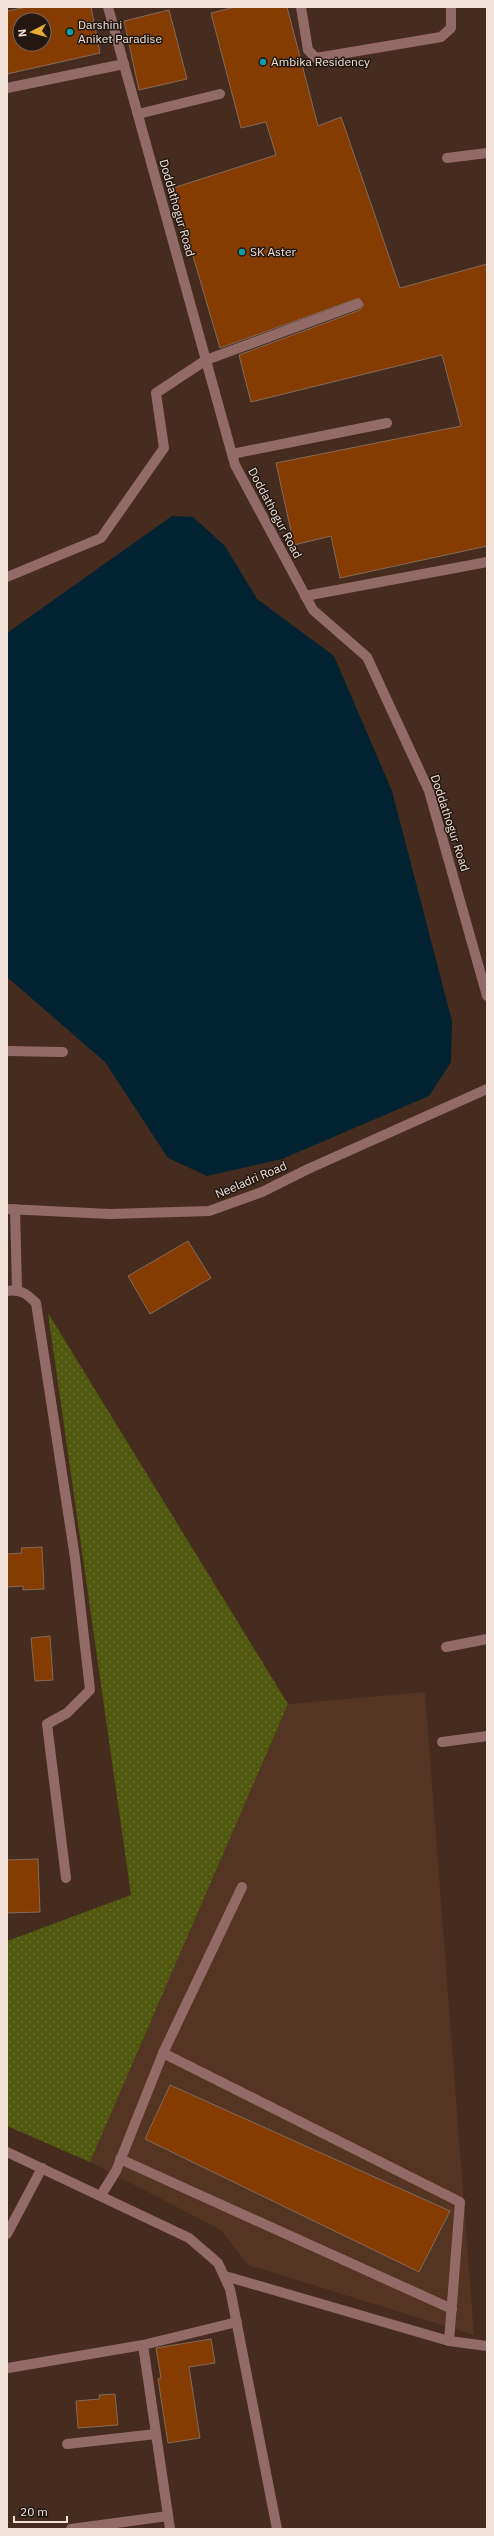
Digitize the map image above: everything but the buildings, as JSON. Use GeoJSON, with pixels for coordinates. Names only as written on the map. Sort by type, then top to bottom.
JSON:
{"type":"FeatureCollection","features":[{"type":"Feature","properties":{"kind":"street","name":"Doddathogur Road"},"geometry":{"type":"LineString","coordinates":[[108,7],[235,465],[313,610],[367,657],[429,791],[487,996]]}},
{"type":"Feature","properties":{"kind":"street"},"geometry":{"type":"LineString","coordinates":[[301,7],[308,50],[316,58],[441,36],[451,28],[451,7]]}},
{"type":"Feature","properties":{"kind":"street"},"geometry":{"type":"LineString","coordinates":[[7,88],[124,64]]}},
{"type":"Feature","properties":{"kind":"street"},"geometry":{"type":"LineString","coordinates":[[138,114],[220,94]]}},
{"type":"Feature","properties":{"kind":"street"},"geometry":{"type":"LineString","coordinates":[[447,158],[487,153]]}},
{"type":"Feature","properties":{"kind":"street"},"geometry":{"type":"LineString","coordinates":[[7,577],[101,538],[164,448],[156,393],[206,360],[358,304]]}},
{"type":"Feature","properties":{"kind":"street"},"geometry":{"type":"LineString","coordinates":[[232,454],[387,423]]}},
{"type":"Feature","properties":{"kind":"street"},"geometry":{"type":"LineString","coordinates":[[305,596],[487,562]]}},
{"type":"Feature","properties":{"kind":"street"},"geometry":{"type":"LineString","coordinates":[[7,1051],[63,1052]]}},
{"type":"Feature","properties":{"kind":"street","name":"Neeladri Road"},"geometry":{"type":"LineString","coordinates":[[11,1209],[116,1214],[210,1211],[262,1192],[308,1169],[487,1089]]}},
{"type":"Feature","properties":{"kind":"street"},"geometry":{"type":"LineString","coordinates":[[11,1209],[17,1289]]}},
{"type":"Feature","properties":{"kind":"street"},"geometry":{"type":"LineString","coordinates":[[7,1291],[17,1289],[28,1295],[36,1303],[75,1558],[90,1690],[67,1713],[47,1724],[66,1878]]}},
{"type":"Feature","properties":{"kind":"street"},"geometry":{"type":"LineString","coordinates":[[446,1647],[487,1639]]}},
{"type":"Feature","properties":{"kind":"street"},"geometry":{"type":"LineString","coordinates":[[442,1742],[487,1736]]}},
{"type":"Feature","properties":{"kind":"street"},"geometry":{"type":"LineString","coordinates":[[101,2195],[116,2171],[163,2053],[242,1887]]}},
{"type":"Feature","properties":{"kind":"street"},"geometry":{"type":"LineString","coordinates":[[163,2053],[460,2202],[449,2341]]}},
{"type":"Feature","properties":{"kind":"street"},"geometry":{"type":"LineString","coordinates":[[7,2152],[101,2195],[189,2238],[218,2263],[225,2276],[237,2322],[277,2529]]}},
{"type":"Feature","properties":{"kind":"street"},"geometry":{"type":"LineString","coordinates":[[120,2159],[452,2309]]}},
{"type":"Feature","properties":{"kind":"street"},"geometry":{"type":"LineString","coordinates":[[7,2234],[42,2168]]}},
{"type":"Feature","properties":{"kind":"street"},"geometry":{"type":"LineString","coordinates":[[225,2276],[449,2341],[487,2346]]}},
{"type":"Feature","properties":{"kind":"street"},"geometry":{"type":"LineString","coordinates":[[8,2368],[143,2345],[237,2322]]}},
{"type":"Feature","properties":{"kind":"street"},"geometry":{"type":"LineString","coordinates":[[143,2345],[170,2529]]}},
{"type":"Feature","properties":{"kind":"street"},"geometry":{"type":"LineString","coordinates":[[67,2444],[156,2434]]}},
{"type":"Feature","properties":{"kind":"street"},"geometry":{"type":"LineString","coordinates":[[71,2529],[168,2516]]}},
{"type":"Feature","properties":{"kind":"shaded area"},"geometry":{"type":"Polygon","coordinates":[[[425,1692],[474,2335],[248,2265],[221,2230],[90,2162],[288,1704],[425,1692]]]}},
{"type":"Feature","properties":{"kind":"green space"},"geometry":{"type":"Polygon","coordinates":[[[48,1313],[288,1704],[90,2162],[7,2126],[7,1941],[131,1895],[48,1313]]]}},
{"type":"Feature","properties":{"kind":"water"},"geometry":{"type":"Polygon","coordinates":[[[172,516],[193,517],[225,546],[257,599],[334,656],[392,791],[452,1021],[451,1062],[429,1096],[282,1159],[207,1176],[168,1158],[105,1062],[7,977],[7,633],[172,516]]]}},
{"type":"Feature","properties":{"kind":"place","name":"Darshini Aniket Paradise"},"geometry":{"type":"Point","coordinates":[70,32]}},
{"type":"Feature","properties":{"kind":"place","name":"Ambika Residency"},"geometry":{"type":"Point","coordinates":[263,62]}},
{"type":"Feature","properties":{"kind":"place","name":"SK Aster"},"geometry":{"type":"Point","coordinates":[242,252]}}]}
